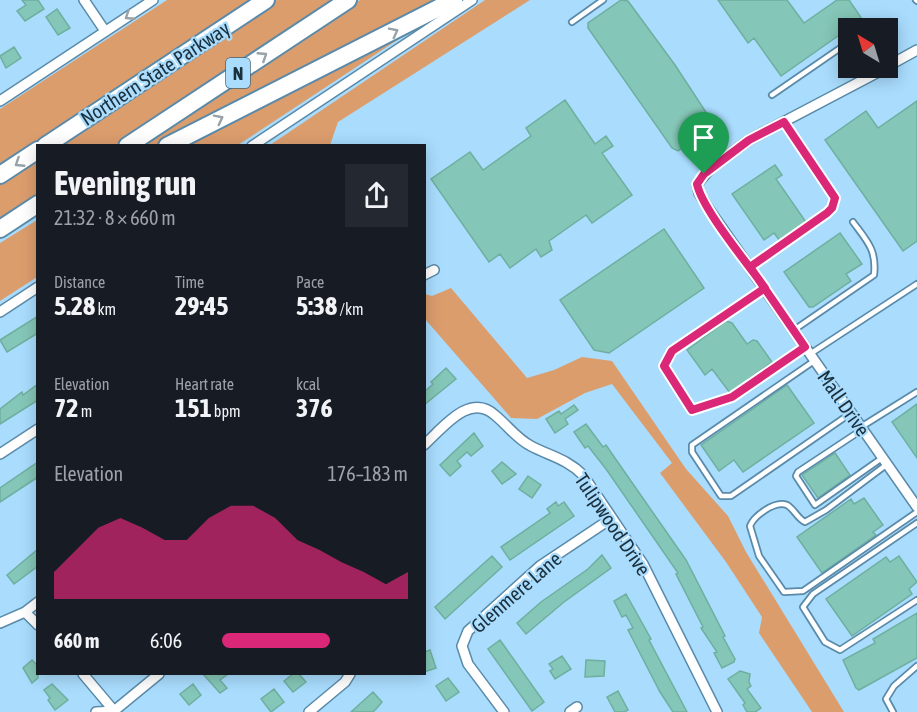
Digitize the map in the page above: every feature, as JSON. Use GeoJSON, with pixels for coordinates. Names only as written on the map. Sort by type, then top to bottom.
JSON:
{"type":"FeatureCollection","features":[{"type":"Feature","properties":{"kind":"highway","name":"Northern State Parkway"},"geometry":{"type":"LineString","coordinates":[[48,144],[266,0]]}},
{"type":"Feature","properties":{"kind":"highway","name":"N"},"geometry":{"type":"LineString","coordinates":[[130,144],[348,0]]}},
{"type":"Feature","properties":{"kind":"highway"},"geometry":{"type":"LineString","coordinates":[[171,144],[454,0]]}},
{"type":"Feature","properties":{"kind":"highway"},"geometry":{"type":"LineString","coordinates":[[0,175],[36,151]]}},
{"type":"Feature","properties":{"kind":"highway"},"geometry":{"type":"LineString","coordinates":[[0,229],[36,205]]}},
{"type":"Feature","properties":{"kind":"highway"},"geometry":{"type":"LineString","coordinates":[[0,236],[36,216]]}},
{"type":"Feature","properties":{"kind":"street"},"geometry":{"type":"LineString","coordinates":[[84,0],[105,31]]}},
{"type":"Feature","properties":{"kind":"street"},"geometry":{"type":"LineString","coordinates":[[0,101],[153,0]]}},
{"type":"Feature","properties":{"kind":"street"},"geometry":{"type":"LineString","coordinates":[[255,144],[472,0]]}},
{"type":"Feature","properties":{"kind":"street","name":"Mall Drive"},"geometry":{"type":"LineString","coordinates":[[898,61],[917,51]]}},
{"type":"Feature","properties":{"kind":"street","name":"Mall Drive"},"geometry":{"type":"LineString","coordinates":[[866,78],[749,140],[710,169],[697,184],[704,200],[917,507]]}},
{"type":"Feature","properties":{"kind":"street"},"geometry":{"type":"LineString","coordinates":[[426,274],[434,270]]}},
{"type":"Feature","properties":{"kind":"street"},"geometry":{"type":"LineString","coordinates":[[0,312],[36,288]]}},
{"type":"Feature","properties":{"kind":"street","name":"Tulipwood Drive"},"geometry":{"type":"LineString","coordinates":[[426,443],[461,412],[474,407],[487,409],[530,446],[572,464],[643,564],[717,712]]}},
{"type":"Feature","properties":{"kind":"street"},"geometry":{"type":"LineString","coordinates":[[0,454],[36,430]]}},
{"type":"Feature","properties":{"kind":"street","name":"Glenmere Lane"},"geometry":{"type":"LineString","coordinates":[[504,712],[468,664],[462,646],[468,631],[540,566],[612,518]]}},
{"type":"Feature","properties":{"kind":"street"},"geometry":{"type":"LineString","coordinates":[[0,623],[25,612],[36,604]]}},
{"type":"Feature","properties":{"kind":"street"},"geometry":{"type":"LineString","coordinates":[[25,612],[36,623]]}},
{"type":"Feature","properties":{"kind":"street"},"geometry":{"type":"LineString","coordinates":[[84,675],[114,711]]}},
{"type":"Feature","properties":{"kind":"street"},"geometry":{"type":"LineString","coordinates":[[96,712],[114,711],[158,675]]}},
{"type":"Feature","properties":{"kind":"street"},"geometry":{"type":"LineString","coordinates":[[309,712],[345,682],[349,675]]}},
{"type":"Feature","properties":{"kind":"lane"},"geometry":{"type":"LineString","coordinates":[[572,22],[603,0]]}},
{"type":"Feature","properties":{"kind":"lane"},"geometry":{"type":"LineString","coordinates":[[772,95],[838,50]]}},
{"type":"Feature","properties":{"kind":"lane"},"geometry":{"type":"LineString","coordinates":[[750,267],[827,213],[835,203],[832,193],[784,122]]}},
{"type":"Feature","properties":{"kind":"lane"},"geometry":{"type":"LineString","coordinates":[[794,330],[874,275],[876,261],[870,245],[853,222]]}},
{"type":"Feature","properties":{"kind":"lane"},"geometry":{"type":"LineString","coordinates":[[765,288],[672,351],[664,366],[692,410],[732,397],[810,354],[917,284]]}},
{"type":"Feature","properties":{"kind":"lane"},"geometry":{"type":"LineString","coordinates":[[810,354],[692,445],[692,452],[721,496],[731,496],[851,413]]}},
{"type":"Feature","properties":{"kind":"lane"},"geometry":{"type":"LineString","coordinates":[[885,461],[815,505],[796,476],[798,472],[917,392]]}},
{"type":"Feature","properties":{"kind":"lane"},"geometry":{"type":"LineString","coordinates":[[885,461],[826,510],[805,522],[787,506],[777,504],[767,509],[750,526],[759,556],[784,592],[803,591],[917,513]]}},
{"type":"Feature","properties":{"kind":"lane"},"geometry":{"type":"LineString","coordinates":[[917,523],[813,594],[802,607],[825,642],[840,650],[917,600]]}},
{"type":"Feature","properties":{"kind":"lane"},"geometry":{"type":"LineString","coordinates":[[893,712],[886,699],[894,686],[917,666]]}},
{"type":"Feature","properties":{"kind":"shaded area"},"geometry":{"type":"Polygon","coordinates":[[[167,0],[255,0],[0,168],[0,109],[167,0]]]}},
{"type":"Feature","properties":{"kind":"shaded area"},"geometry":{"type":"Polygon","coordinates":[[[277,0],[335,0],[117,144],[60,144],[277,0]]]}},
{"type":"Feature","properties":{"kind":"shaded area"},"geometry":{"type":"Polygon","coordinates":[[[360,0],[449,0],[164,144],[142,144],[360,0]]]}},
{"type":"Feature","properties":{"kind":"shaded area"},"geometry":{"type":"Polygon","coordinates":[[[485,0],[530,0],[338,122],[330,144],[271,144],[485,0]]]}},
{"type":"Feature","properties":{"kind":"shaded area"},"geometry":{"type":"Polygon","coordinates":[[[414,29],[240,144],[181,144],[414,29]]]}},
{"type":"Feature","properties":{"kind":"shaded area"},"geometry":{"type":"Polygon","coordinates":[[[36,159],[36,198],[0,221],[0,183],[36,159]]]}},
{"type":"Feature","properties":{"kind":"shaded area"},"geometry":{"type":"Polygon","coordinates":[[[36,221],[36,278],[0,301],[0,243],[36,221]]]}},
{"type":"Feature","properties":{"kind":"shaded area"},"geometry":{"type":"Polygon","coordinates":[[[451,288],[527,378],[554,370],[582,357],[612,361],[686,469],[728,516],[746,552],[844,712],[812,712],[759,633],[762,617],[726,562],[660,473],[672,463],[612,384],[585,393],[537,419],[511,418],[426,320],[426,294],[432,296],[451,288]]]}},
{"type":"Feature","properties":{"kind":"building"},"geometry":{"type":"Polygon","coordinates":[[[22,0],[38,0],[44,9],[25,21],[17,11],[26,5],[22,0]]]}},
{"type":"Feature","properties":{"kind":"building"},"geometry":{"type":"Polygon","coordinates":[[[621,0],[628,1],[675,65],[713,123],[712,127],[678,151],[672,148],[588,28],[588,23],[621,0]]]}},
{"type":"Feature","properties":{"kind":"building"},"geometry":{"type":"Polygon","coordinates":[[[718,0],[787,0],[804,23],[837,0],[849,0],[861,18],[838,18],[838,36],[781,76],[754,38],[748,43],[718,0]]]}},
{"type":"Feature","properties":{"kind":"building"},"geometry":{"type":"Polygon","coordinates":[[[57,9],[70,28],[58,35],[46,17],[57,9]]]}},
{"type":"Feature","properties":{"kind":"building"},"geometry":{"type":"Polygon","coordinates":[[[14,47],[21,58],[6,68],[0,56],[14,47]]]}},
{"type":"Feature","properties":{"kind":"building"},"geometry":{"type":"Polygon","coordinates":[[[565,100],[595,144],[606,136],[613,146],[602,153],[632,195],[592,223],[586,215],[549,241],[552,250],[541,257],[536,249],[510,268],[500,254],[489,262],[431,179],[470,152],[483,170],[531,136],[526,128],[565,100]]]}},
{"type":"Feature","properties":{"kind":"building"},"geometry":{"type":"Polygon","coordinates":[[[917,101],[917,241],[903,251],[825,140],[866,111],[878,128],[917,101]]]}},
{"type":"Feature","properties":{"kind":"building"},"geometry":{"type":"Polygon","coordinates":[[[775,165],[782,175],[776,179],[806,222],[780,241],[774,233],[764,240],[732,194],[775,165]]]}},
{"type":"Feature","properties":{"kind":"building"},"geometry":{"type":"Polygon","coordinates":[[[664,229],[704,288],[609,353],[594,350],[560,300],[664,229]]]}},
{"type":"Feature","properties":{"kind":"building"},"geometry":{"type":"Polygon","coordinates":[[[840,233],[862,264],[846,274],[851,281],[813,307],[809,307],[784,272],[840,233]]]}},
{"type":"Feature","properties":{"kind":"building"},"geometry":{"type":"Polygon","coordinates":[[[36,317],[36,334],[7,352],[0,340],[36,317]]]}},
{"type":"Feature","properties":{"kind":"building"},"geometry":{"type":"Polygon","coordinates":[[[726,321],[732,323],[747,344],[753,340],[757,341],[772,362],[730,393],[712,369],[705,375],[687,350],[726,321]]]}},
{"type":"Feature","properties":{"kind":"building"},"geometry":{"type":"Polygon","coordinates":[[[446,368],[456,379],[426,403],[426,390],[433,384],[431,382],[446,368]]]}},
{"type":"Feature","properties":{"kind":"building"},"geometry":{"type":"Polygon","coordinates":[[[36,385],[36,401],[0,424],[0,409],[22,392],[23,395],[36,385]]]}},
{"type":"Feature","properties":{"kind":"building"},"geometry":{"type":"Polygon","coordinates":[[[787,385],[814,423],[743,472],[734,460],[719,471],[701,445],[787,385]]]}},
{"type":"Feature","properties":{"kind":"building"},"geometry":{"type":"Polygon","coordinates":[[[917,404],[917,458],[892,422],[917,404]]]}},
{"type":"Feature","properties":{"kind":"building"},"geometry":{"type":"Polygon","coordinates":[[[574,405],[578,410],[565,419],[568,424],[555,433],[546,419],[559,411],[561,414],[574,405]]]}},
{"type":"Feature","properties":{"kind":"building"},"geometry":{"type":"Polygon","coordinates":[[[586,424],[603,447],[606,445],[686,560],[725,636],[723,637],[735,659],[734,662],[722,668],[714,653],[717,652],[701,628],[703,627],[676,574],[678,573],[606,469],[588,446],[585,448],[574,432],[586,424]]]}},
{"type":"Feature","properties":{"kind":"building"},"geometry":{"type":"Polygon","coordinates":[[[474,433],[483,446],[471,456],[467,452],[457,461],[461,466],[450,476],[440,465],[474,433]]]}},
{"type":"Feature","properties":{"kind":"building"},"geometry":{"type":"Polygon","coordinates":[[[835,453],[850,475],[818,498],[802,475],[835,453]]]}},
{"type":"Feature","properties":{"kind":"building"},"geometry":{"type":"Polygon","coordinates":[[[502,462],[516,474],[502,484],[492,471],[502,462]]]}},
{"type":"Feature","properties":{"kind":"building"},"geometry":{"type":"Polygon","coordinates":[[[36,463],[36,478],[0,502],[0,488],[36,463]]]}},
{"type":"Feature","properties":{"kind":"building"},"geometry":{"type":"Polygon","coordinates":[[[528,476],[541,485],[532,498],[519,489],[528,476]]]}},
{"type":"Feature","properties":{"kind":"building"},"geometry":{"type":"Polygon","coordinates":[[[864,498],[883,525],[873,532],[876,535],[822,573],[797,537],[851,499],[854,504],[864,498]]]}},
{"type":"Feature","properties":{"kind":"building"},"geometry":{"type":"Polygon","coordinates":[[[556,502],[558,506],[564,502],[574,516],[510,560],[501,547],[550,513],[547,509],[556,502]]]}},
{"type":"Feature","properties":{"kind":"building"},"geometry":{"type":"Polygon","coordinates":[[[36,551],[36,568],[14,584],[7,575],[36,551]]]}},
{"type":"Feature","properties":{"kind":"building"},"geometry":{"type":"Polygon","coordinates":[[[602,555],[611,568],[564,602],[526,634],[517,623],[541,602],[588,569],[602,555]]]}},
{"type":"Feature","properties":{"kind":"building"},"geometry":{"type":"Polygon","coordinates":[[[492,556],[502,567],[445,619],[435,607],[492,556]]]}},
{"type":"Feature","properties":{"kind":"building"},"geometry":{"type":"Polygon","coordinates":[[[899,556],[917,582],[909,589],[912,594],[852,636],[826,599],[886,557],[890,562],[899,556]]]}},
{"type":"Feature","properties":{"kind":"building"},"geometry":{"type":"Polygon","coordinates":[[[626,594],[687,712],[673,712],[660,692],[628,630],[633,628],[626,615],[622,617],[614,601],[626,594]]]}},
{"type":"Feature","properties":{"kind":"building"},"geometry":{"type":"Polygon","coordinates":[[[917,613],[917,658],[859,690],[856,688],[843,660],[875,643],[873,639],[917,613]]]}},
{"type":"Feature","properties":{"kind":"building"},"geometry":{"type":"Polygon","coordinates":[[[500,640],[544,702],[532,711],[488,649],[500,640]]]}},
{"type":"Feature","properties":{"kind":"building"},"geometry":{"type":"Polygon","coordinates":[[[430,650],[436,668],[426,671],[426,651],[430,650]]]}},
{"type":"Feature","properties":{"kind":"building"},"geometry":{"type":"Polygon","coordinates":[[[562,656],[571,669],[555,679],[550,671],[553,669],[549,664],[562,656]]]}},
{"type":"Feature","properties":{"kind":"building"},"geometry":{"type":"Polygon","coordinates":[[[32,660],[36,664],[38,678],[32,683],[23,668],[32,660]]]}},
{"type":"Feature","properties":{"kind":"building"},"geometry":{"type":"Polygon","coordinates":[[[586,660],[605,661],[604,676],[585,677],[586,660]]]}},
{"type":"Feature","properties":{"kind":"building"},"geometry":{"type":"Polygon","coordinates":[[[740,671],[750,674],[751,686],[747,689],[761,708],[755,712],[747,712],[743,705],[745,703],[728,679],[740,671]]]}},
{"type":"Feature","properties":{"kind":"building"},"geometry":{"type":"Polygon","coordinates":[[[204,675],[227,675],[220,680],[227,688],[220,693],[204,675]]]}},
{"type":"Feature","properties":{"kind":"building"},"geometry":{"type":"Polygon","coordinates":[[[292,675],[300,675],[306,682],[293,692],[284,681],[292,675]]]}},
{"type":"Feature","properties":{"kind":"building"},"geometry":{"type":"Polygon","coordinates":[[[448,678],[459,692],[446,701],[436,686],[448,678]]]}},
{"type":"Feature","properties":{"kind":"building"},"geometry":{"type":"Polygon","coordinates":[[[52,684],[68,700],[55,710],[44,690],[52,684]]]}},
{"type":"Feature","properties":{"kind":"building"},"geometry":{"type":"Polygon","coordinates":[[[193,684],[201,695],[189,705],[180,694],[193,684]]]}},
{"type":"Feature","properties":{"kind":"building"},"geometry":{"type":"Polygon","coordinates":[[[274,689],[284,702],[271,712],[261,699],[274,689]]]}},
{"type":"Feature","properties":{"kind":"building"},"geometry":{"type":"Polygon","coordinates":[[[618,691],[628,710],[624,712],[615,712],[607,697],[618,691]]]}},
{"type":"Feature","properties":{"kind":"building"},"geometry":{"type":"Polygon","coordinates":[[[373,692],[382,702],[373,712],[351,712],[373,692]]]}},
{"type":"Feature","properties":{"kind":"route"},"geometry":{"type":"LineString","coordinates":[[704,174],[697,184],[699,193],[710,210],[765,288],[672,351],[664,366],[692,410],[732,397],[805,347],[750,267],[827,213],[835,203],[832,193],[784,122],[749,140],[704,174]]}}]}
